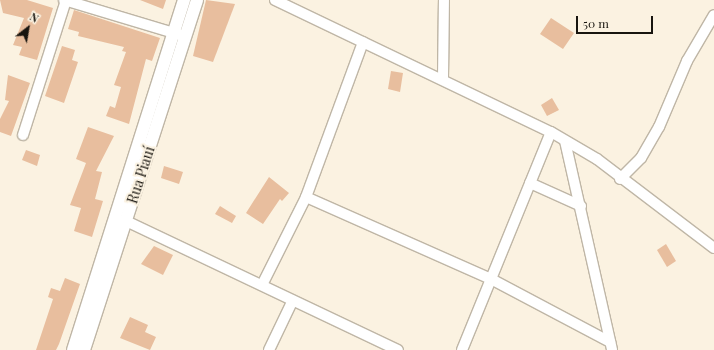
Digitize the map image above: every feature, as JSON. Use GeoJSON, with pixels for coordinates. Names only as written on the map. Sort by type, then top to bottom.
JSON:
{"type":"FeatureCollection","features":[{"type":"Feature","properties":{"kind":"main road","name":"Rua Piauí"},"geometry":{"type":"LineString","coordinates":[[84,350],[126,221],[180,35],[184,0]]}},
{"type":"Feature","properties":{"kind":"main road","name":"Rua Piauí"},"geometry":{"type":"LineString","coordinates":[[180,35],[197,0]]}},
{"type":"Feature","properties":{"kind":"main road"},"geometry":{"type":"LineString","coordinates":[[73,350],[180,35]]}},
{"type":"Feature","properties":{"kind":"street"},"geometry":{"type":"LineString","coordinates":[[22,135],[65,0],[180,35]]}},
{"type":"Feature","properties":{"kind":"street"},"geometry":{"type":"LineString","coordinates":[[275,0],[443,78],[550,132],[597,159],[620,179],[714,248]]}},
{"type":"Feature","properties":{"kind":"street"},"geometry":{"type":"LineString","coordinates":[[443,78],[444,0]]}},
{"type":"Feature","properties":{"kind":"street"},"geometry":{"type":"LineString","coordinates":[[620,179],[635,165],[648,145],[687,61],[714,15]]}},
{"type":"Feature","properties":{"kind":"street"},"geometry":{"type":"LineString","coordinates":[[262,285],[306,197],[363,42]]}},
{"type":"Feature","properties":{"kind":"street"},"geometry":{"type":"LineString","coordinates":[[462,350],[550,132]]}},
{"type":"Feature","properties":{"kind":"street"},"geometry":{"type":"LineString","coordinates":[[565,141],[581,206],[611,346]]}},
{"type":"Feature","properties":{"kind":"street"},"geometry":{"type":"LineString","coordinates":[[530,183],[581,206]]}},
{"type":"Feature","properties":{"kind":"street"},"geometry":{"type":"LineString","coordinates":[[306,197],[491,279],[611,346]]}},
{"type":"Feature","properties":{"kind":"street"},"geometry":{"type":"LineString","coordinates":[[126,221],[398,350]]}},
{"type":"Feature","properties":{"kind":"street"},"geometry":{"type":"LineString","coordinates":[[270,350],[293,300]]}},
{"type":"Feature","properties":{"kind":"building"},"geometry":{"type":"Polygon","coordinates":[[[0,0],[27,0],[53,8],[37,60],[19,55],[22,47],[13,45],[24,18],[3,13],[0,0]]]}},
{"type":"Feature","properties":{"kind":"building"},"geometry":{"type":"Polygon","coordinates":[[[140,0],[166,0],[163,9],[140,0]]]}},
{"type":"Feature","properties":{"kind":"building"},"geometry":{"type":"Polygon","coordinates":[[[206,0],[235,4],[213,62],[193,56],[206,0]]]}},
{"type":"Feature","properties":{"kind":"building"},"geometry":{"type":"Polygon","coordinates":[[[74,10],[160,38],[152,61],[146,59],[129,124],[106,116],[110,106],[115,108],[121,87],[114,85],[126,52],[122,51],[124,47],[78,36],[79,32],[68,29],[74,10]]]}},
{"type":"Feature","properties":{"kind":"building"},"geometry":{"type":"Polygon","coordinates":[[[551,18],[574,33],[563,49],[540,34],[551,18]]]}},
{"type":"Feature","properties":{"kind":"building"},"geometry":{"type":"Polygon","coordinates":[[[62,46],[75,50],[72,60],[78,62],[64,103],[45,96],[62,46]]]}},
{"type":"Feature","properties":{"kind":"building"},"geometry":{"type":"Polygon","coordinates":[[[391,71],[403,73],[400,92],[388,89],[391,71]]]}},
{"type":"Feature","properties":{"kind":"building"},"geometry":{"type":"Polygon","coordinates":[[[8,75],[30,83],[11,136],[0,132],[0,119],[9,101],[5,100],[8,75]]]}},
{"type":"Feature","properties":{"kind":"building"},"geometry":{"type":"Polygon","coordinates":[[[552,98],[559,110],[547,116],[541,105],[552,98]]]}},
{"type":"Feature","properties":{"kind":"building"},"geometry":{"type":"Polygon","coordinates":[[[88,127],[114,136],[96,171],[102,172],[95,199],[103,201],[92,237],[74,231],[81,208],[70,205],[86,163],[76,159],[88,127]]]}},
{"type":"Feature","properties":{"kind":"building"},"geometry":{"type":"Polygon","coordinates":[[[26,150],[40,155],[37,166],[22,160],[26,150]]]}},
{"type":"Feature","properties":{"kind":"building"},"geometry":{"type":"Polygon","coordinates":[[[164,166],[183,172],[179,184],[161,178],[164,166]]]}},
{"type":"Feature","properties":{"kind":"building"},"geometry":{"type":"Polygon","coordinates":[[[269,177],[289,193],[282,201],[280,199],[263,224],[246,213],[269,177]]]}},
{"type":"Feature","properties":{"kind":"building"},"geometry":{"type":"Polygon","coordinates":[[[220,206],[236,216],[232,223],[215,214],[220,206]]]}},
{"type":"Feature","properties":{"kind":"building"},"geometry":{"type":"Polygon","coordinates":[[[666,244],[676,261],[667,267],[657,250],[666,244]]]}},
{"type":"Feature","properties":{"kind":"building"},"geometry":{"type":"Polygon","coordinates":[[[154,246],[173,255],[163,275],[141,264],[154,246]]]}},
{"type":"Feature","properties":{"kind":"building"},"geometry":{"type":"Polygon","coordinates":[[[65,278],[80,284],[59,344],[56,350],[36,350],[53,299],[48,297],[51,288],[60,291],[65,278]]]}},
{"type":"Feature","properties":{"kind":"building"},"geometry":{"type":"Polygon","coordinates":[[[130,317],[148,325],[145,332],[156,337],[150,350],[120,338],[130,317]]]}}]}
